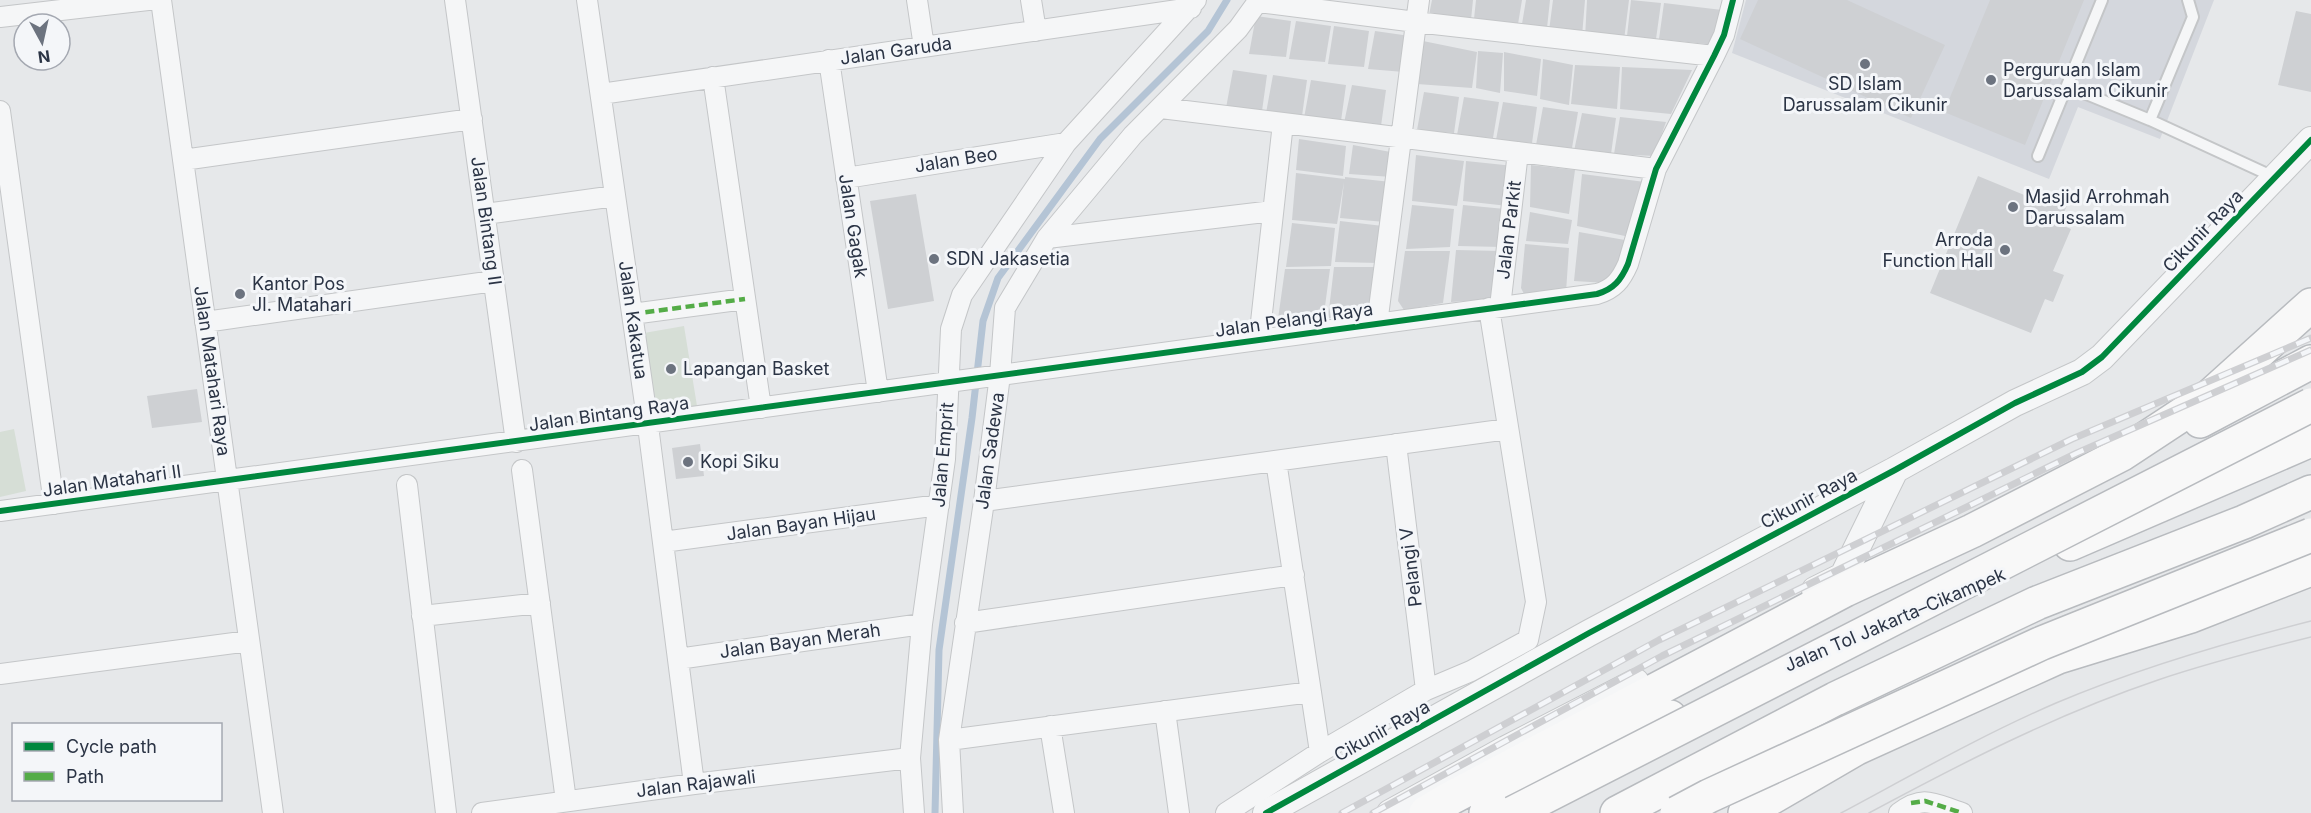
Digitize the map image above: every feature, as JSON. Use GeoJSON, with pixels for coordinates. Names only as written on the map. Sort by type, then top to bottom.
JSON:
{"type":"FeatureCollection","features":[{"type":"Feature","properties":{"kind":"highway"},"geometry":{"type":"LineString","coordinates":[[1426,813],[1845,590],[1972,531],[2122,454],[2210,396],[2311,305]]}},
{"type":"Feature","properties":{"kind":"highway"},"geometry":{"type":"LineString","coordinates":[[1469,813],[1539,770],[2303,367]]}},
{"type":"Feature","properties":{"kind":"highway"},"geometry":{"type":"LineString","coordinates":[[1513,813],[2311,405]]}},
{"type":"Feature","properties":{"kind":"highway","name":"Jalan Tol Jakarta–Cikampek"},"geometry":{"type":"LineString","coordinates":[[1486,813],[1609,744],[2311,440]]}},
{"type":"Feature","properties":{"kind":"highway"},"geometry":{"type":"LineString","coordinates":[[1617,813],[1835,699],[2037,603],[2244,522],[2311,492]]}},
{"type":"Feature","properties":{"kind":"highway"},"geometry":{"type":"LineString","coordinates":[[2037,603],[2311,537]]}},
{"type":"Feature","properties":{"kind":"highway"},"geometry":{"type":"LineString","coordinates":[[1677,813],[1709,796],[2043,643],[2311,537]]}},
{"type":"Feature","properties":{"kind":"highway"},"geometry":{"type":"LineString","coordinates":[[1745,813],[1857,748],[2058,657],[2191,616],[2311,569]]}},
{"type":"Feature","properties":{"kind":"street"},"geometry":{"type":"LineString","coordinates":[[0,17],[148,0]]}},
{"type":"Feature","properties":{"kind":"street","name":"Jalan Matahari Raya"},"geometry":{"type":"LineString","coordinates":[[161,0],[273,813]]}},
{"type":"Feature","properties":{"kind":"street","name":"Jalan Bintang II"},"geometry":{"type":"LineString","coordinates":[[455,0],[516,442]]}},
{"type":"Feature","properties":{"kind":"street","name":"Jalan Kakatua"},"geometry":{"type":"LineString","coordinates":[[587,0],[647,423],[694,784]]}},
{"type":"Feature","properties":{"kind":"street"},"geometry":{"type":"LineString","coordinates":[[917,0],[924,47]]}},
{"type":"Feature","properties":{"kind":"street"},"geometry":{"type":"LineString","coordinates":[[1031,0],[1036,31]]}},
{"type":"Feature","properties":{"kind":"street"},"geometry":{"type":"LineString","coordinates":[[1377,324],[1419,0]]}},
{"type":"Feature","properties":{"kind":"street"},"geometry":{"type":"LineString","coordinates":[[1161,108],[1656,170],[1724,35],[1733,0]]}},
{"type":"Feature","properties":{"kind":"street"},"geometry":{"type":"LineString","coordinates":[[1259,1],[1416,22],[1714,56]]}},
{"type":"Feature","properties":{"kind":"street","name":"Jalan Sadewa"},"geometry":{"type":"LineString","coordinates":[[953,813],[950,740],[984,501],[1005,308],[1047,238],[1133,135],[1238,29],[1259,1]]}},
{"type":"Feature","properties":{"kind":"street","name":"Jalan Garuda"},"geometry":{"type":"LineString","coordinates":[[601,94],[1036,31],[1142,8],[1194,4]]}},
{"type":"Feature","properties":{"kind":"street","name":"Jalan Emprit"},"geometry":{"type":"LineString","coordinates":[[914,813],[910,758],[922,624],[945,459],[953,382],[951,329],[962,295],[1066,143],[1194,4]]}},
{"type":"Feature","properties":{"kind":"street","name":"Jalan Gagak"},"geometry":{"type":"LineString","coordinates":[[829,60],[878,392]]}},
{"type":"Feature","properties":{"kind":"street"},"geometry":{"type":"LineString","coordinates":[[713,77],[761,408]]}},
{"type":"Feature","properties":{"kind":"street"},"geometry":{"type":"LineString","coordinates":[[0,111],[54,504]]}},
{"type":"Feature","properties":{"kind":"street"},"geometry":{"type":"LineString","coordinates":[[183,160],[472,119]]}},
{"type":"Feature","properties":{"kind":"street"},"geometry":{"type":"LineString","coordinates":[[1259,340],[1283,123]]}},
{"type":"Feature","properties":{"kind":"street","name":"Cikunir Raya"},"geometry":{"type":"LineString","coordinates":[[1266,813],[1589,633],[1895,470],[2015,403],[2082,372],[2102,357],[2311,140]]}},
{"type":"Feature","properties":{"kind":"street","name":"Jalan Beo"},"geometry":{"type":"LineString","coordinates":[[846,178],[1066,143]]}},
{"type":"Feature","properties":{"kind":"street","name":"Jalan Parkit"},"geometry":{"type":"LineString","coordinates":[[1426,690],[1471,671],[1528,640],[1536,602],[1508,429],[1495,308],[1518,152]]}},
{"type":"Feature","properties":{"kind":"street","name":"Jalan Pelangi Raya"},"geometry":{"type":"LineString","coordinates":[[997,376],[1597,294],[1609,290],[1621,279],[1628,264],[1656,170]]}},
{"type":"Feature","properties":{"kind":"street"},"geometry":{"type":"LineString","coordinates":[[485,214],[615,196]]}},
{"type":"Feature","properties":{"kind":"street"},"geometry":{"type":"LineString","coordinates":[[1047,238],[1274,211]]}},
{"type":"Feature","properties":{"kind":"street"},"geometry":{"type":"LineString","coordinates":[[205,322],[494,281]]}},
{"type":"Feature","properties":{"kind":"street"},"geometry":{"type":"LineString","coordinates":[[632,314],[745,299]]}},
{"type":"Feature","properties":{"kind":"street","name":"Jalan Bintang Raya"},"geometry":{"type":"LineString","coordinates":[[227,480],[997,376]]}},
{"type":"Feature","properties":{"kind":"street"},"geometry":{"type":"LineString","coordinates":[[984,501],[1508,429]]}},
{"type":"Feature","properties":{"kind":"street","name":"Pelangi V"},"geometry":{"type":"LineString","coordinates":[[1396,444],[1426,690]]}},
{"type":"Feature","properties":{"kind":"street"},"geometry":{"type":"LineString","coordinates":[[1276,461],[1320,752]]}},
{"type":"Feature","properties":{"kind":"street"},"geometry":{"type":"LineString","coordinates":[[522,470],[566,801]]}},
{"type":"Feature","properties":{"kind":"street"},"geometry":{"type":"LineString","coordinates":[[1390,813],[1506,749],[1843,576],[1895,470]]}},
{"type":"Feature","properties":{"kind":"street","name":"Jalan Matahari II"},"geometry":{"type":"LineString","coordinates":[[0,511],[227,480]]}},
{"type":"Feature","properties":{"kind":"street"},"geometry":{"type":"LineString","coordinates":[[407,485],[446,813]]}},
{"type":"Feature","properties":{"kind":"street","name":"Jalan Bayan Hijau"},"geometry":{"type":"LineString","coordinates":[[663,542],[939,505]]}},
{"type":"Feature","properties":{"kind":"street"},"geometry":{"type":"LineString","coordinates":[[965,623],[1294,575]]}},
{"type":"Feature","properties":{"kind":"street"},"geometry":{"type":"LineString","coordinates":[[422,616],[540,603]]}},
{"type":"Feature","properties":{"kind":"street","name":"Jalan Bayan Merah"},"geometry":{"type":"LineString","coordinates":[[678,659],[922,624]]}},
{"type":"Feature","properties":{"kind":"street"},"geometry":{"type":"LineString","coordinates":[[0,674],[249,641]]}},
{"type":"Feature","properties":{"kind":"street"},"geometry":{"type":"LineString","coordinates":[[1226,813],[1320,752],[1426,690]]}},
{"type":"Feature","properties":{"kind":"street"},"geometry":{"type":"LineString","coordinates":[[950,740],[1311,692]]}},
{"type":"Feature","properties":{"kind":"street"},"geometry":{"type":"LineString","coordinates":[[1165,711],[1179,813]]}},
{"type":"Feature","properties":{"kind":"street"},"geometry":{"type":"LineString","coordinates":[[1050,726],[1064,813]]}},
{"type":"Feature","properties":{"kind":"street","name":"Jalan Rajawali"},"geometry":{"type":"LineString","coordinates":[[482,813],[910,758]]}},
{"type":"Feature","properties":{"kind":"street"},"geometry":{"type":"LineString","coordinates":[[1905,808],[1925,801],[1962,813]]}},
{"type":"Feature","properties":{"kind":"lane"},"geometry":{"type":"LineString","coordinates":[[2038,156],[2102,0]]}},
{"type":"Feature","properties":{"kind":"lane"},"geometry":{"type":"LineString","coordinates":[[2150,120],[2193,17],[2188,0]]}},
{"type":"Feature","properties":{"kind":"lane"},"geometry":{"type":"LineString","coordinates":[[2067,86],[2150,120],[2276,178]]}},
{"type":"Feature","properties":{"kind":"shaded area","name":"Perguruan Islam Darussalam Cikunir"},"geometry":{"type":"Polygon","coordinates":[[[1746,0],[2214,0],[2160,139],[2078,107],[2049,179],[1732,53],[1746,0]]]}},
{"type":"Feature","properties":{"kind":"shaded area","name":"Lapangan Basket"},"geometry":{"type":"Polygon","coordinates":[[[684,326],[697,406],[657,412],[644,333],[684,326]]]}},
{"type":"Feature","properties":{"kind":"shaded area"},"geometry":{"type":"Polygon","coordinates":[[[14,429],[26,491],[0,497],[0,432],[14,429]]]}},
{"type":"Feature","properties":{"kind":"building"},"geometry":{"type":"Polygon","coordinates":[[[1432,0],[1473,0],[1471,20],[1429,15],[1432,0]]]}},
{"type":"Feature","properties":{"kind":"building"},"geometry":{"type":"Polygon","coordinates":[[[1476,0],[1522,0],[1518,24],[1474,19],[1476,0]]]}},
{"type":"Feature","properties":{"kind":"building"},"geometry":{"type":"Polygon","coordinates":[[[1526,0],[1550,0],[1547,28],[1522,24],[1526,0]]]}},
{"type":"Feature","properties":{"kind":"building"},"geometry":{"type":"Polygon","coordinates":[[[1553,0],[1585,0],[1582,36],[1549,31],[1553,0]]]}},
{"type":"Feature","properties":{"kind":"building"},"geometry":{"type":"Polygon","coordinates":[[[1587,0],[1629,0],[1624,40],[1585,38],[1587,0]]]}},
{"type":"Feature","properties":{"kind":"building"},"geometry":{"type":"Polygon","coordinates":[[[1631,0],[1661,3],[1656,39],[1627,36],[1631,0]]]}},
{"type":"Feature","properties":{"kind":"building","name":"SD Islam Darussalam Cikunir"},"geometry":{"type":"Polygon","coordinates":[[[1758,0],[1847,0],[1945,45],[1911,118],[1740,39],[1758,0]]]}},
{"type":"Feature","properties":{"kind":"building"},"geometry":{"type":"Polygon","coordinates":[[[1990,0],[2084,0],[2025,145],[1944,112],[1990,0]]]}},
{"type":"Feature","properties":{"kind":"building"},"geometry":{"type":"Polygon","coordinates":[[[1664,3],[1722,10],[1716,45],[1659,39],[1664,3]]]}},
{"type":"Feature","properties":{"kind":"building"},"geometry":{"type":"Polygon","coordinates":[[[2296,11],[2311,14],[2311,92],[2278,85],[2296,11]]]}},
{"type":"Feature","properties":{"kind":"building"},"geometry":{"type":"Polygon","coordinates":[[[1256,16],[1291,21],[1286,57],[1249,54],[1256,16]]]}},
{"type":"Feature","properties":{"kind":"building"},"geometry":{"type":"Polygon","coordinates":[[[1296,21],[1331,26],[1325,62],[1289,59],[1296,21]]]}},
{"type":"Feature","properties":{"kind":"building"},"geometry":{"type":"Polygon","coordinates":[[[1334,26],[1369,31],[1364,67],[1328,64],[1334,26]]]}},
{"type":"Feature","properties":{"kind":"building"},"geometry":{"type":"Polygon","coordinates":[[[1375,31],[1410,36],[1404,72],[1368,69],[1375,31]]]}},
{"type":"Feature","properties":{"kind":"building"},"geometry":{"type":"Polygon","coordinates":[[[1423,41],[1477,52],[1472,88],[1417,84],[1423,41]]]}},
{"type":"Feature","properties":{"kind":"building"},"geometry":{"type":"Polygon","coordinates":[[[1478,51],[1503,53],[1500,93],[1476,88],[1478,51]]]}},
{"type":"Feature","properties":{"kind":"building"},"geometry":{"type":"Polygon","coordinates":[[[1504,52],[1541,59],[1537,96],[1504,91],[1504,52]]]}},
{"type":"Feature","properties":{"kind":"building"},"geometry":{"type":"Polygon","coordinates":[[[1543,59],[1573,65],[1569,105],[1540,99],[1543,59]]]}},
{"type":"Feature","properties":{"kind":"building"},"geometry":{"type":"Polygon","coordinates":[[[1575,65],[1620,67],[1617,109],[1571,104],[1575,65]]]}},
{"type":"Feature","properties":{"kind":"building"},"geometry":{"type":"Polygon","coordinates":[[[1622,67],[1692,70],[1671,114],[1620,109],[1622,67]]]}},
{"type":"Feature","properties":{"kind":"building"},"geometry":{"type":"Polygon","coordinates":[[[1233,70],[1267,75],[1262,111],[1226,108],[1233,70]]]}},
{"type":"Feature","properties":{"kind":"building"},"geometry":{"type":"Polygon","coordinates":[[[1273,75],[1307,80],[1302,116],[1266,113],[1273,75]]]}},
{"type":"Feature","properties":{"kind":"building"},"geometry":{"type":"Polygon","coordinates":[[[1311,80],[1346,85],[1341,121],[1304,118],[1311,80]]]}},
{"type":"Feature","properties":{"kind":"building"},"geometry":{"type":"Polygon","coordinates":[[[1352,85],[1386,90],[1381,126],[1344,123],[1352,85]]]}},
{"type":"Feature","properties":{"kind":"building"},"geometry":{"type":"Polygon","coordinates":[[[1424,92],[1459,97],[1454,133],[1417,130],[1424,92]]]}},
{"type":"Feature","properties":{"kind":"building"},"geometry":{"type":"Polygon","coordinates":[[[1464,97],[1499,102],[1493,138],[1457,135],[1464,97]]]}},
{"type":"Feature","properties":{"kind":"building"},"geometry":{"type":"Polygon","coordinates":[[[1503,102],[1537,107],[1532,143],[1496,140],[1503,102]]]}},
{"type":"Feature","properties":{"kind":"building"},"geometry":{"type":"Polygon","coordinates":[[[1543,107],[1578,112],[1572,148],[1536,145],[1543,107]]]}},
{"type":"Feature","properties":{"kind":"building"},"geometry":{"type":"Polygon","coordinates":[[[1582,113],[1616,118],[1611,154],[1574,151],[1582,113]]]}},
{"type":"Feature","properties":{"kind":"building"},"geometry":{"type":"Polygon","coordinates":[[[1620,117],[1666,122],[1654,156],[1614,154],[1620,117]]]}},
{"type":"Feature","properties":{"kind":"building"},"geometry":{"type":"Polygon","coordinates":[[[1299,139],[1346,146],[1343,176],[1296,170],[1299,139]]]}},
{"type":"Feature","properties":{"kind":"building"},"geometry":{"type":"Polygon","coordinates":[[[1353,145],[1396,153],[1392,177],[1349,174],[1353,145]]]}},
{"type":"Feature","properties":{"kind":"building"},"geometry":{"type":"Polygon","coordinates":[[[1416,155],[1464,161],[1457,206],[1412,201],[1416,155]]]}},
{"type":"Feature","properties":{"kind":"building"},"geometry":{"type":"Polygon","coordinates":[[[1466,161],[1514,166],[1508,206],[1463,201],[1466,161]]]}},
{"type":"Feature","properties":{"kind":"building"},"geometry":{"type":"Polygon","coordinates":[[[1531,165],[1575,170],[1569,214],[1530,207],[1531,165]]]}},
{"type":"Feature","properties":{"kind":"building"},"geometry":{"type":"Polygon","coordinates":[[[1296,173],[1391,182],[1385,222],[1340,218],[1344,182],[1337,224],[1292,220],[1296,173]]]}},
{"type":"Feature","properties":{"kind":"building"},"geometry":{"type":"Polygon","coordinates":[[[1582,174],[1645,182],[1625,236],[1577,226],[1582,174]]]}},
{"type":"Feature","properties":{"kind":"building","name":"Arroda Function Hall"},"geometry":{"type":"Polygon","coordinates":[[[1978,176],[2041,202],[2045,194],[2068,203],[2059,224],[2071,229],[2053,271],[2064,275],[2053,302],[2045,299],[2031,333],[1930,293],[1978,176]]]}},
{"type":"Feature","properties":{"kind":"building"},"geometry":{"type":"Polygon","coordinates":[[[916,194],[934,301],[888,309],[870,201],[916,194]]]}},
{"type":"Feature","properties":{"kind":"building"},"geometry":{"type":"Polygon","coordinates":[[[1412,205],[1454,209],[1450,247],[1406,249],[1412,205]]]}},
{"type":"Feature","properties":{"kind":"building"},"geometry":{"type":"Polygon","coordinates":[[[1463,205],[1505,209],[1502,247],[1458,246],[1463,205]]]}},
{"type":"Feature","properties":{"kind":"building"},"geometry":{"type":"Polygon","coordinates":[[[1530,212],[1572,220],[1568,244],[1526,241],[1530,212]]]}},
{"type":"Feature","properties":{"kind":"building"},"geometry":{"type":"Polygon","coordinates":[[[1340,221],[1383,226],[1379,263],[1335,262],[1340,221]]]}},
{"type":"Feature","properties":{"kind":"building"},"geometry":{"type":"Polygon","coordinates":[[[1292,223],[1335,228],[1331,266],[1286,267],[1292,223]]]}},
{"type":"Feature","properties":{"kind":"building"},"geometry":{"type":"Polygon","coordinates":[[[1579,232],[1625,240],[1619,272],[1607,283],[1574,281],[1579,232]]]}},
{"type":"Feature","properties":{"kind":"building"},"geometry":{"type":"Polygon","coordinates":[[[1525,244],[1569,248],[1566,292],[1525,296],[1521,288],[1525,244]]]}},
{"type":"Feature","properties":{"kind":"building"},"geometry":{"type":"Polygon","coordinates":[[[1456,250],[1501,251],[1496,299],[1451,302],[1456,250]]]}},
{"type":"Feature","properties":{"kind":"building"},"geometry":{"type":"Polygon","coordinates":[[[1405,251],[1450,251],[1443,303],[1404,310],[1398,301],[1405,251]]]}},
{"type":"Feature","properties":{"kind":"building"},"geometry":{"type":"Polygon","coordinates":[[[1334,267],[1378,267],[1373,315],[1328,318],[1334,267]]]}},
{"type":"Feature","properties":{"kind":"building"},"geometry":{"type":"Polygon","coordinates":[[[1285,269],[1330,269],[1323,321],[1285,328],[1278,319],[1285,269]]]}},
{"type":"Feature","properties":{"kind":"building"},"geometry":{"type":"Polygon","coordinates":[[[197,389],[202,422],[152,428],[147,396],[197,389]]]}},
{"type":"Feature","properties":{"kind":"building","name":"Kopi Siku"},"geometry":{"type":"Polygon","coordinates":[[[700,444],[704,476],[676,479],[672,448],[700,444]]]}},
{"type":"Feature","properties":{"kind":"waterway"},"geometry":{"type":"LineString","coordinates":[[935,813],[939,650],[972,418],[983,321],[998,278],[1100,139],[1208,31],[1227,0]]}},
{"type":"Feature","properties":{"kind":"tram line"},"geometry":{"type":"LineString","coordinates":[[1841,813],[2001,728],[2087,690],[2182,657],[2311,621]]}},
{"type":"Feature","properties":{"kind":"tram line"},"geometry":{"type":"LineString","coordinates":[[1869,813],[1975,758],[2120,693],[2234,657],[2311,637]]}},
{"type":"Feature","properties":{"kind":"railway"},"geometry":{"type":"LineString","coordinates":[[1342,813],[1659,640],[2072,439],[2311,338]]}},
{"type":"Feature","properties":{"kind":"railway"},"geometry":{"type":"LineString","coordinates":[[1373,813],[1662,656],[2077,453],[2311,350]]}},
{"type":"Feature","properties":{"kind":"marked path"},"geometry":{"type":"LineString","coordinates":[[632,314],[745,299]]}},
{"type":"Feature","properties":{"kind":"marked path"},"geometry":{"type":"LineString","coordinates":[[1911,803],[1925,801],[1962,813]]}},
{"type":"Feature","properties":{"kind":"cycle path"},"geometry":{"type":"LineString","coordinates":[[0,511],[1597,294],[1608,289],[1623,275],[1656,169],[1724,35],[1733,0]]}},
{"type":"Feature","properties":{"kind":"cycle path"},"geometry":{"type":"LineString","coordinates":[[1266,813],[1589,633],[1895,470],[2015,403],[2082,372],[2102,357],[2311,140]]}},
{"type":"Feature","properties":{"kind":"place","name":"SD Islam Darussalam Cikunir"},"geometry":{"type":"Point","coordinates":[1865,64]}},
{"type":"Feature","properties":{"kind":"place","name":"Perguruan Islam Darussalam Cikunir"},"geometry":{"type":"Point","coordinates":[1991,80]}},
{"type":"Feature","properties":{"kind":"place","name":"Masjid Arrohmah Darussalam"},"geometry":{"type":"Point","coordinates":[2013,207]}},
{"type":"Feature","properties":{"kind":"place","name":"Arroda Function Hall"},"geometry":{"type":"Point","coordinates":[2005,250]}},
{"type":"Feature","properties":{"kind":"place","name":"SDN Jakasetia"},"geometry":{"type":"Point","coordinates":[934,259]}},
{"type":"Feature","properties":{"kind":"place","name":"Kantor Pos Jl. Matahari"},"geometry":{"type":"Point","coordinates":[240,294]}},
{"type":"Feature","properties":{"kind":"place","name":"Lapangan Basket"},"geometry":{"type":"Point","coordinates":[671,369]}},
{"type":"Feature","properties":{"kind":"place","name":"Kopi Siku"},"geometry":{"type":"Point","coordinates":[688,462]}}]}
